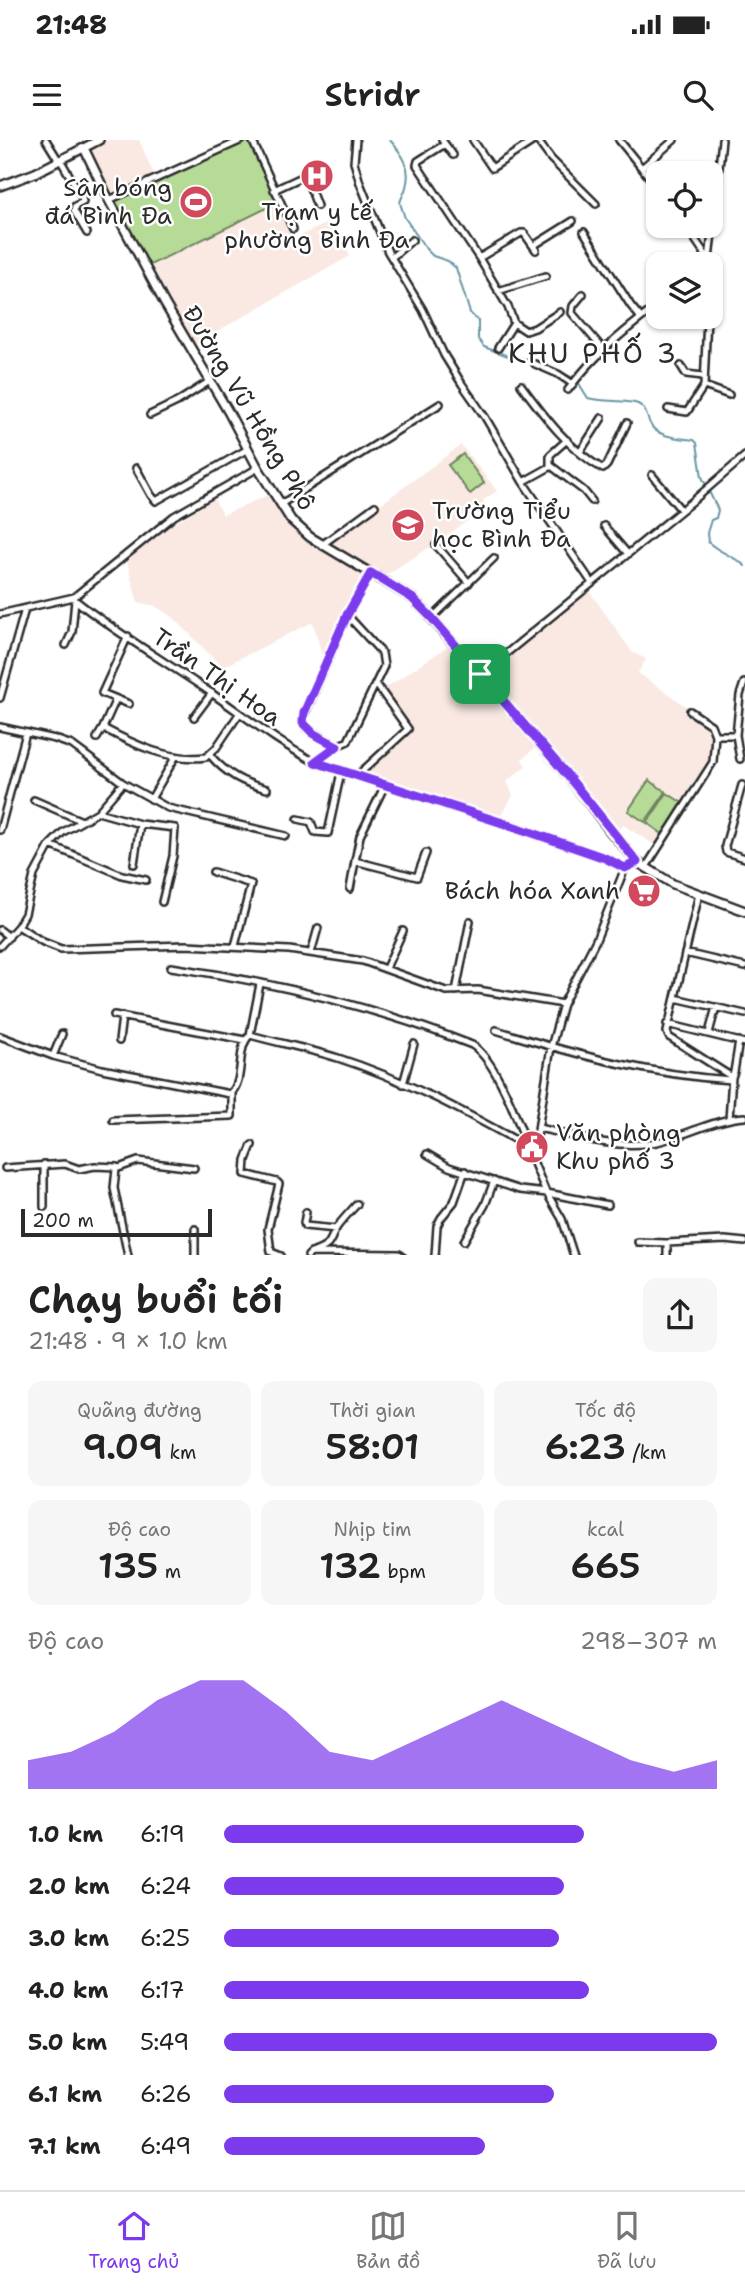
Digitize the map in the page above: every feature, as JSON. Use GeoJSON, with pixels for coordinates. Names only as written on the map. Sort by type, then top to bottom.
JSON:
{"type":"FeatureCollection","features":[{"type":"Feature","properties":{"kind":"street"},"geometry":{"type":"LineString","coordinates":[[46,140],[82,197],[83,202],[75,206],[74,211],[87,233]]}},
{"type":"Feature","properties":{"kind":"street"},"geometry":{"type":"LineString","coordinates":[[0,186],[35,173],[99,140]]}},
{"type":"Feature","properties":{"kind":"street"},"geometry":{"type":"LineString","coordinates":[[109,200],[242,140]]}},
{"type":"Feature","properties":{"kind":"street"},"geometry":{"type":"LineString","coordinates":[[252,140],[293,229]]}},
{"type":"Feature","properties":{"kind":"street"},"geometry":{"type":"LineString","coordinates":[[356,140],[354,162],[360,183],[392,257],[423,310],[444,355],[523,482],[592,583]]}},
{"type":"Feature","properties":{"kind":"street"},"geometry":{"type":"LineString","coordinates":[[473,140],[492,168],[536,140],[596,204]]}},
{"type":"Feature","properties":{"kind":"street"},"geometry":{"type":"LineString","coordinates":[[619,140],[646,173]]}},
{"type":"Feature","properties":{"kind":"street"},"geometry":{"type":"LineString","coordinates":[[642,168],[674,140]]}},
{"type":"Feature","properties":{"kind":"street"},"geometry":{"type":"LineString","coordinates":[[711,252],[722,140]]}},
{"type":"Feature","properties":{"kind":"street"},"geometry":{"type":"LineString","coordinates":[[453,155],[444,142],[418,161],[417,165],[479,258],[514,323],[526,331],[560,312]]}},
{"type":"Feature","properties":{"kind":"street","name":"Đường Vũ Hồng Phô"},"geometry":{"type":"LineString","coordinates":[[84,148],[159,295],[258,468],[299,528],[412,598],[568,776],[637,862],[673,884],[745,911]]}},
{"type":"Feature","properties":{"kind":"street"},"geometry":{"type":"LineString","coordinates":[[274,190],[304,176],[317,206]]}},
{"type":"Feature","properties":{"kind":"street"},"geometry":{"type":"LineString","coordinates":[[479,258],[521,233],[524,233],[535,248],[573,221]]}},
{"type":"Feature","properties":{"kind":"street"},"geometry":{"type":"LineString","coordinates":[[584,232],[641,318]]}},
{"type":"Feature","properties":{"kind":"street"},"geometry":{"type":"LineString","coordinates":[[392,257],[412,240]]}},
{"type":"Feature","properties":{"kind":"street"},"geometry":{"type":"LineString","coordinates":[[498,291],[546,275]]}},
{"type":"Feature","properties":{"kind":"street"},"geometry":{"type":"LineString","coordinates":[[583,294],[573,306],[572,313],[604,349]]}},
{"type":"Feature","properties":{"kind":"street"},"geometry":{"type":"LineString","coordinates":[[568,390],[618,335],[646,314]]}},
{"type":"Feature","properties":{"kind":"street"},"geometry":{"type":"LineString","coordinates":[[498,348],[514,323]]}},
{"type":"Feature","properties":{"kind":"street"},"geometry":{"type":"LineString","coordinates":[[668,409],[687,412],[704,386],[706,329]]}},
{"type":"Feature","properties":{"kind":"street"},"geometry":{"type":"LineString","coordinates":[[535,364],[573,384]]}},
{"type":"Feature","properties":{"kind":"street"},"geometry":{"type":"LineString","coordinates":[[681,366],[686,374],[703,376]]}},
{"type":"Feature","properties":{"kind":"street"},"geometry":{"type":"LineString","coordinates":[[150,415],[210,381]]}},
{"type":"Feature","properties":{"kind":"street"},"geometry":{"type":"LineString","coordinates":[[521,385],[538,409],[567,440],[593,464],[605,469],[626,423]]}},
{"type":"Feature","properties":{"kind":"street"},"geometry":{"type":"LineString","coordinates":[[704,386],[729,396]]}},
{"type":"Feature","properties":{"kind":"street"},"geometry":{"type":"LineString","coordinates":[[281,504],[440,404]]}},
{"type":"Feature","properties":{"kind":"street"},"geometry":{"type":"LineString","coordinates":[[580,452],[602,418]]}},
{"type":"Feature","properties":{"kind":"street"},"geometry":{"type":"LineString","coordinates":[[523,482],[548,469],[550,455],[567,440]]}},
{"type":"Feature","properties":{"kind":"street"},"geometry":{"type":"LineString","coordinates":[[136,468],[150,495],[156,500],[164,498],[248,449]]}},
{"type":"Feature","properties":{"kind":"street"},"geometry":{"type":"LineString","coordinates":[[480,674],[745,456]]}},
{"type":"Feature","properties":{"kind":"street"},"geometry":{"type":"LineString","coordinates":[[550,465],[584,491],[592,501]]}},
{"type":"Feature","properties":{"kind":"street"},"geometry":{"type":"LineString","coordinates":[[0,614],[75,599],[174,516],[258,468]]}},
{"type":"Feature","properties":{"kind":"street"},"geometry":{"type":"LineString","coordinates":[[652,475],[681,510]]}},
{"type":"Feature","properties":{"kind":"street"},"geometry":{"type":"LineString","coordinates":[[323,544],[375,506]]}},
{"type":"Feature","properties":{"kind":"street"},"geometry":{"type":"LineString","coordinates":[[604,526],[627,553]]}},
{"type":"Feature","properties":{"kind":"street"},"geometry":{"type":"LineString","coordinates":[[436,545],[469,583]]}},
{"type":"Feature","properties":{"kind":"street"},"geometry":{"type":"LineString","coordinates":[[432,618],[494,558]]}},
{"type":"Feature","properties":{"kind":"street"},"geometry":{"type":"LineString","coordinates":[[337,746],[306,728],[303,719],[347,615],[371,573]]}},
{"type":"Feature","properties":{"kind":"street"},"geometry":{"type":"LineString","coordinates":[[66,645],[72,632],[75,599]]}},
{"type":"Feature","properties":{"kind":"street","name":"Trần Thị Hoa"},"geometry":{"type":"LineString","coordinates":[[75,599],[95,616],[212,693],[239,714],[315,762],[527,831],[605,858],[625,868]]}},
{"type":"Feature","properties":{"kind":"street"},"geometry":{"type":"LineString","coordinates":[[0,698],[25,609]]}},
{"type":"Feature","properties":{"kind":"street"},"geometry":{"type":"LineString","coordinates":[[315,762],[348,741],[384,666],[382,653],[347,615]]}},
{"type":"Feature","properties":{"kind":"street"},"geometry":{"type":"LineString","coordinates":[[128,636],[102,693],[129,704]]}},
{"type":"Feature","properties":{"kind":"street"},"geometry":{"type":"LineString","coordinates":[[740,759],[736,735],[740,695],[744,683]]}},
{"type":"Feature","properties":{"kind":"street"},"geometry":{"type":"LineString","coordinates":[[358,775],[408,729],[376,684]]}},
{"type":"Feature","properties":{"kind":"street"},"geometry":{"type":"LineString","coordinates":[[194,717],[212,693]]}},
{"type":"Feature","properties":{"kind":"street"},"geometry":{"type":"LineString","coordinates":[[97,738],[116,699]]}},
{"type":"Feature","properties":{"kind":"street"},"geometry":{"type":"LineString","coordinates":[[646,867],[713,762],[715,735],[711,725],[690,711]]}},
{"type":"Feature","properties":{"kind":"street"},"geometry":{"type":"LineString","coordinates":[[103,728],[133,744],[176,756],[200,758],[210,755],[239,714]]}},
{"type":"Feature","properties":{"kind":"street"},"geometry":{"type":"LineString","coordinates":[[0,727],[72,745],[123,783],[168,808],[286,836]]}},
{"type":"Feature","properties":{"kind":"street"},"geometry":{"type":"LineString","coordinates":[[0,830],[26,733]]}},
{"type":"Feature","properties":{"kind":"street"},"geometry":{"type":"LineString","coordinates":[[715,735],[736,735]]}},
{"type":"Feature","properties":{"kind":"street"},"geometry":{"type":"LineString","coordinates":[[210,755],[239,780],[267,789]]}},
{"type":"Feature","properties":{"kind":"street"},"geometry":{"type":"LineString","coordinates":[[151,799],[176,756]]}},
{"type":"Feature","properties":{"kind":"street"},"geometry":{"type":"LineString","coordinates":[[298,819],[311,822],[315,832],[328,833],[341,772]]}},
{"type":"Feature","properties":{"kind":"street"},"geometry":{"type":"LineString","coordinates":[[0,946],[18,926],[24,914],[34,874],[50,845],[56,838],[98,812],[123,783]]}},
{"type":"Feature","properties":{"kind":"street"},"geometry":{"type":"LineString","coordinates":[[351,889],[360,836],[385,785]]}},
{"type":"Feature","properties":{"kind":"street"},"geometry":{"type":"LineString","coordinates":[[742,785],[725,846],[726,852],[745,858]]}},
{"type":"Feature","properties":{"kind":"street"},"geometry":{"type":"LineString","coordinates":[[34,800],[82,821]]}},
{"type":"Feature","properties":{"kind":"street"},"geometry":{"type":"LineString","coordinates":[[98,812],[140,824],[176,829],[173,856],[162,902]]}},
{"type":"Feature","properties":{"kind":"street"},"geometry":{"type":"LineString","coordinates":[[134,864],[140,824]]}},
{"type":"Feature","properties":{"kind":"street"},"geometry":{"type":"LineString","coordinates":[[50,845],[122,874],[146,880]]}},
{"type":"Feature","properties":{"kind":"street"},"geometry":{"type":"LineString","coordinates":[[355,861],[417,877],[426,853]]}},
{"type":"Feature","properties":{"kind":"street"},"geometry":{"type":"LineString","coordinates":[[533,1161],[551,1047],[563,1004],[596,940],[625,868],[637,862]]}},
{"type":"Feature","properties":{"kind":"street"},"geometry":{"type":"LineString","coordinates":[[213,872],[251,884],[235,946]]}},
{"type":"Feature","properties":{"kind":"street"},"geometry":{"type":"LineString","coordinates":[[699,894],[667,1032],[669,1037],[732,1079]]}},
{"type":"Feature","properties":{"kind":"street"},"geometry":{"type":"LineString","coordinates":[[456,990],[470,921]]}},
{"type":"Feature","properties":{"kind":"street"},"geometry":{"type":"LineString","coordinates":[[18,926],[43,942],[61,949],[235,946],[311,953],[363,961],[446,991],[478,989],[563,1004]]}},
{"type":"Feature","properties":{"kind":"street"},"geometry":{"type":"LineString","coordinates":[[311,953],[318,928]]}},
{"type":"Feature","properties":{"kind":"street"},"geometry":{"type":"LineString","coordinates":[[0,930],[9,937]]}},
{"type":"Feature","properties":{"kind":"street"},"geometry":{"type":"LineString","coordinates":[[386,968],[403,931]]}},
{"type":"Feature","properties":{"kind":"street"},"geometry":{"type":"LineString","coordinates":[[685,953],[745,967]]}},
{"type":"Feature","properties":{"kind":"street"},"geometry":{"type":"LineString","coordinates":[[171,967],[214,973],[368,1010],[472,1045],[480,1051],[517,1117],[547,1193],[562,1219],[574,1255]]}},
{"type":"Feature","properties":{"kind":"street"},"geometry":{"type":"LineString","coordinates":[[113,1120],[232,1116],[232,1093],[260,984]]}},
{"type":"Feature","properties":{"kind":"street"},"geometry":{"type":"LineString","coordinates":[[675,998],[745,1014]]}},
{"type":"Feature","properties":{"kind":"street"},"geometry":{"type":"LineString","coordinates":[[709,1034],[716,1007]]}},
{"type":"Feature","properties":{"kind":"street"},"geometry":{"type":"LineString","coordinates":[[114,1015],[247,1037],[338,1058],[456,1108],[528,1147]]}},
{"type":"Feature","properties":{"kind":"street"},"geometry":{"type":"LineString","coordinates":[[119,1041],[122,1016]]}},
{"type":"Feature","properties":{"kind":"street"},"geometry":{"type":"LineString","coordinates":[[667,1024],[742,1042],[732,1079],[729,1119]]}},
{"type":"Feature","properties":{"kind":"street"},"geometry":{"type":"LineString","coordinates":[[496,1030],[630,1067],[686,1077],[732,1079]]}},
{"type":"Feature","properties":{"kind":"street"},"geometry":{"type":"LineString","coordinates":[[53,1056],[61,1034]]}},
{"type":"Feature","properties":{"kind":"street"},"geometry":{"type":"LineString","coordinates":[[0,1036],[53,1056],[102,1069],[232,1093]]}},
{"type":"Feature","properties":{"kind":"street"},"geometry":{"type":"LineString","coordinates":[[403,1084],[414,1044]]}},
{"type":"Feature","properties":{"kind":"street"},"geometry":{"type":"LineString","coordinates":[[539,1128],[607,1143],[625,1144],[659,1141],[729,1119],[745,1117]]}},
{"type":"Feature","properties":{"kind":"street"},"geometry":{"type":"LineString","coordinates":[[252,1145],[246,1160],[245,1174],[279,1184],[268,1231],[271,1252],[282,1255]]}},
{"type":"Feature","properties":{"kind":"street"},"geometry":{"type":"LineString","coordinates":[[427,1154],[449,1167],[520,1190],[608,1206]]}},
{"type":"Feature","properties":{"kind":"street"},"geometry":{"type":"LineString","coordinates":[[5,1168],[26,1168],[44,1164],[65,1164],[79,1169],[95,1166],[117,1167],[138,1161],[194,1168]]}},
{"type":"Feature","properties":{"kind":"street"},"geometry":{"type":"LineString","coordinates":[[44,1164],[44,1207]]}},
{"type":"Feature","properties":{"kind":"street"},"geometry":{"type":"LineString","coordinates":[[117,1167],[114,1188],[128,1255]]}},
{"type":"Feature","properties":{"kind":"street"},"geometry":{"type":"LineString","coordinates":[[435,1255],[438,1226],[454,1202],[465,1171]]}},
{"type":"Feature","properties":{"kind":"street"},"geometry":{"type":"LineString","coordinates":[[464,1241],[485,1205],[494,1181]]}},
{"type":"Feature","properties":{"kind":"street"},"geometry":{"type":"LineString","coordinates":[[309,1254],[327,1247],[332,1242],[336,1229],[357,1204]]}},
{"type":"Feature","properties":{"kind":"street"},"geometry":{"type":"LineString","coordinates":[[306,1212],[305,1226],[336,1229]]}},
{"type":"Feature","properties":{"kind":"street"},"geometry":{"type":"LineString","coordinates":[[194,1255],[195,1229]]}},
{"type":"Feature","properties":{"kind":"street"},"geometry":{"type":"LineString","coordinates":[[638,1242],[745,1242]]}},
{"type":"Feature","properties":{"kind":"street"},"geometry":{"type":"LineString","coordinates":[[667,1242],[667,1255]]}},
{"type":"Feature","properties":{"kind":"street"},"geometry":{"type":"LineString","coordinates":[[309,1254],[402,1255]]}},
{"type":"Feature","properties":{"kind":"shaded area"},"geometry":{"type":"Polygon","coordinates":[[[108,140],[139,140],[155,177],[111,197],[89,149],[108,140]]]}},
{"type":"Feature","properties":{"kind":"shaded area"},"geometry":{"type":"Polygon","coordinates":[[[277,203],[295,238],[332,221],[350,256],[193,345],[148,266],[277,203]]]}},
{"type":"Feature","properties":{"kind":"shaded area","name":"Trường Tiểu học Bình Đa"},"geometry":{"type":"Polygon","coordinates":[[[461,445],[497,491],[483,500],[487,507],[384,576],[328,543],[461,445]]]}},
{"type":"Feature","properties":{"kind":"shaded area"},"geometry":{"type":"Polygon","coordinates":[[[270,494],[296,531],[366,575],[345,614],[324,663],[313,622],[222,667],[172,616],[153,605],[138,603],[126,559],[170,526],[214,499],[223,515],[270,494]]]}},
{"type":"Feature","properties":{"kind":"shaded area"},"geometry":{"type":"Polygon","coordinates":[[[588,589],[632,652],[646,659],[638,673],[716,727],[715,763],[661,849],[623,825],[617,834],[571,775],[484,674],[588,589]]]}},
{"type":"Feature","properties":{"kind":"shaded area"},"geometry":{"type":"Polygon","coordinates":[[[450,645],[537,746],[522,759],[526,766],[507,781],[513,796],[498,819],[359,773],[412,729],[412,725],[384,689],[450,645]]]}},
{"type":"Feature","properties":{"kind":"green space","name":"Sân bóng đá Bình Đa"},"geometry":{"type":"Polygon","coordinates":[[[250,140],[277,203],[148,266],[114,201],[250,140]]]}},
{"type":"Feature","properties":{"kind":"green space"},"geometry":{"type":"Polygon","coordinates":[[[463,454],[484,483],[470,494],[448,465],[463,454]]]}},
{"type":"Feature","properties":{"kind":"green space"},"geometry":{"type":"Polygon","coordinates":[[[649,780],[666,792],[645,822],[628,811],[649,780]]]}},
{"type":"Feature","properties":{"kind":"green space"},"geometry":{"type":"Polygon","coordinates":[[[667,793],[684,804],[664,835],[647,823],[667,793]]]}},
{"type":"Feature","properties":{"kind":"waterway"},"geometry":{"type":"LineString","coordinates":[[390,140],[402,155],[407,167],[408,180],[400,203],[405,218],[433,256],[448,261],[456,268],[470,313],[478,321],[478,339],[484,347],[511,357],[538,361],[573,378]]}},
{"type":"Feature","properties":{"kind":"waterway"},"geometry":{"type":"LineString","coordinates":[[578,382],[588,398],[638,404],[644,409],[656,431],[697,443],[702,477],[718,510],[716,518],[711,520],[707,533],[708,542],[745,566]]}},
{"type":"Feature","properties":{"kind":"place","name":"Trạm y tế phường Bình Đa"},"geometry":{"type":"Point","coordinates":[317,176]}},
{"type":"Feature","properties":{"kind":"place","name":"Sân bóng đá Bình Đa"},"geometry":{"type":"Point","coordinates":[196,202]}},
{"type":"Feature","properties":{"kind":"place","name":"Trường Tiểu học Bình Đa"},"geometry":{"type":"Point","coordinates":[408,525]}},
{"type":"Feature","properties":{"kind":"place","name":"Bách hóa Xanh"},"geometry":{"type":"Point","coordinates":[644,891]}},
{"type":"Feature","properties":{"kind":"place","name":"Văn phòng Khu phố 3"},"geometry":{"type":"Point","coordinates":[532,1147]}},
{"type":"Feature","properties":{"kind":"district","name":"KHU PHỐ 3"},"geometry":{"type":"Point","coordinates":[593,353]}},
{"type":"Feature","properties":{"kind":"route"},"geometry":{"type":"LineString","coordinates":[[371,573],[412,598],[480,674],[568,776],[637,862],[625,868],[605,858],[527,831],[315,762],[337,746],[306,728],[303,723],[304,713],[347,615],[371,573]]}}]}
